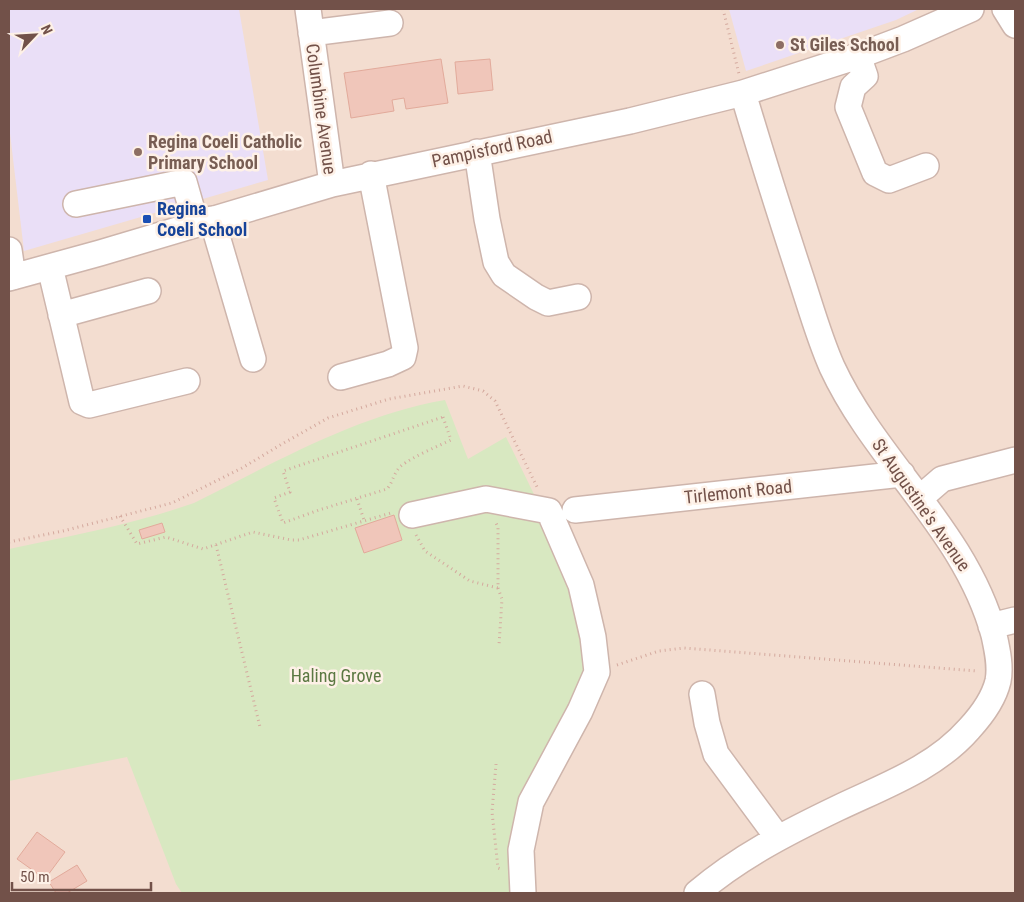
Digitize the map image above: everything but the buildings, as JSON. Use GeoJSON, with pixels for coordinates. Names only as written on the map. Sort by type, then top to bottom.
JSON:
{"type":"FeatureCollection","features":[{"type":"Feature","properties":{"kind":"street","name":"Columbine Avenue"},"geometry":{"type":"LineString","coordinates":[[308,9],[332,184]]}},
{"type":"Feature","properties":{"kind":"street","name":"Pampisford Road"},"geometry":{"type":"LineString","coordinates":[[11,277],[371,174],[630,121],[743,93],[858,56],[971,9]]}},
{"type":"Feature","properties":{"kind":"street"},"geometry":{"type":"LineString","coordinates":[[1005,9],[1015,25]]}},
{"type":"Feature","properties":{"kind":"street","name":"Columbine Avenue"},"geometry":{"type":"LineString","coordinates":[[311,33],[390,23]]}},
{"type":"Feature","properties":{"kind":"street"},"geometry":{"type":"LineString","coordinates":[[858,56],[866,76],[853,87],[848,107],[876,173],[889,180],[926,166]]}},
{"type":"Feature","properties":{"kind":"street","name":"St Augustine's Avenue"},"geometry":{"type":"LineString","coordinates":[[743,93],[774,197],[831,365],[859,416],[920,498],[966,567],[985,606],[999,661],[1003,687]]}},
{"type":"Feature","properties":{"kind":"street"},"geometry":{"type":"LineString","coordinates":[[477,152],[487,219],[496,262],[504,275],[536,297],[548,302],[578,297]]}},
{"type":"Feature","properties":{"kind":"street"},"geometry":{"type":"LineString","coordinates":[[341,377],[388,364],[403,357],[405,348],[371,174]]}},
{"type":"Feature","properties":{"kind":"street"},"geometry":{"type":"LineString","coordinates":[[76,204],[184,182],[204,221],[252,359]]}},
{"type":"Feature","properties":{"kind":"street"},"geometry":{"type":"LineString","coordinates":[[9,250],[11,277]]}},
{"type":"Feature","properties":{"kind":"street"},"geometry":{"type":"LineString","coordinates":[[50,267],[82,402],[89,406],[187,381]]}},
{"type":"Feature","properties":{"kind":"street"},"geometry":{"type":"LineString","coordinates":[[61,315],[148,291]]}},
{"type":"Feature","properties":{"kind":"street"},"geometry":{"type":"LineString","coordinates":[[920,498],[942,479],[1015,460]]}},
{"type":"Feature","properties":{"kind":"street","name":"Tirlemont Road"},"geometry":{"type":"LineString","coordinates":[[575,510],[902,474]]}},
{"type":"Feature","properties":{"kind":"street"},"geometry":{"type":"LineString","coordinates":[[412,515],[486,499],[549,511],[581,585],[595,647],[597,672],[580,711],[531,802],[521,850],[523,887]]}},
{"type":"Feature","properties":{"kind":"street"},"geometry":{"type":"LineString","coordinates":[[991,626],[1015,620]]}},
{"type":"Feature","properties":{"kind":"street"},"geometry":{"type":"LineString","coordinates":[[700,892],[735,864],[778,838],[899,779],[938,757],[968,731],[1003,687]]}},
{"type":"Feature","properties":{"kind":"street"},"geometry":{"type":"LineString","coordinates":[[702,694],[707,723],[716,754],[778,838]]}},
{"type":"Feature","properties":{"kind":"path"},"geometry":{"type":"LineString","coordinates":[[723,9],[743,93]]}},
{"type":"Feature","properties":{"kind":"path"},"geometry":{"type":"LineString","coordinates":[[9,542],[63,531],[172,503],[242,468],[328,418],[389,399],[463,386],[482,391],[496,401],[549,511]]}},
{"type":"Feature","properties":{"kind":"path"},"geometry":{"type":"LineString","coordinates":[[443,417],[451,440],[401,466],[387,489],[357,499],[283,523],[274,498],[290,492],[283,472],[443,417]]}},
{"type":"Feature","properties":{"kind":"path"},"geometry":{"type":"LineString","coordinates":[[357,499],[364,520]]}},
{"type":"Feature","properties":{"kind":"path"},"geometry":{"type":"LineString","coordinates":[[486,499],[498,527],[498,588],[502,599],[499,645]]}},
{"type":"Feature","properties":{"kind":"path"},"geometry":{"type":"LineString","coordinates":[[120,516],[138,544],[166,537],[203,549],[253,532],[299,540],[402,510],[412,515],[415,534],[425,551],[470,582],[498,588]]}},
{"type":"Feature","properties":{"kind":"path"},"geometry":{"type":"LineString","coordinates":[[216,545],[260,727]]}},
{"type":"Feature","properties":{"kind":"path"},"geometry":{"type":"LineString","coordinates":[[597,672],[659,651],[684,648],[1003,687]]}},
{"type":"Feature","properties":{"kind":"path"},"geometry":{"type":"LineString","coordinates":[[496,764],[492,812],[498,868],[523,887]]}},
{"type":"Feature","properties":{"kind":"shaded area"},"geometry":{"type":"Polygon","coordinates":[[[9,9],[1015,9],[1015,893],[9,893],[9,9]]]}},
{"type":"Feature","properties":{"kind":"shaded area","name":"Regina Coeli Catholic Primary School"},"geometry":{"type":"Polygon","coordinates":[[[9,9],[239,9],[268,180],[24,251],[9,125],[9,9]]]}},
{"type":"Feature","properties":{"kind":"shaded area","name":"St Giles School"},"geometry":{"type":"Polygon","coordinates":[[[729,9],[919,9],[896,20],[746,71],[729,9]]]}},
{"type":"Feature","properties":{"kind":"green space","name":"Haling Grove"},"geometry":{"type":"Polygon","coordinates":[[[445,400],[468,459],[506,437],[549,525],[575,588],[587,665],[575,704],[522,789],[509,838],[510,893],[182,893],[176,884],[127,757],[9,781],[9,549],[125,523],[194,503],[316,442],[380,417],[412,407],[445,400]]]}},
{"type":"Feature","properties":{"kind":"place","name":"St Giles School"},"geometry":{"type":"Point","coordinates":[780,45]}},
{"type":"Feature","properties":{"kind":"place","name":"Regina Coeli Catholic Primary School"},"geometry":{"type":"Point","coordinates":[138,152]}},
{"type":"Feature","properties":{"kind":"place","name":"Regina Coeli School"},"geometry":{"type":"Point","coordinates":[147,219]}}]}
